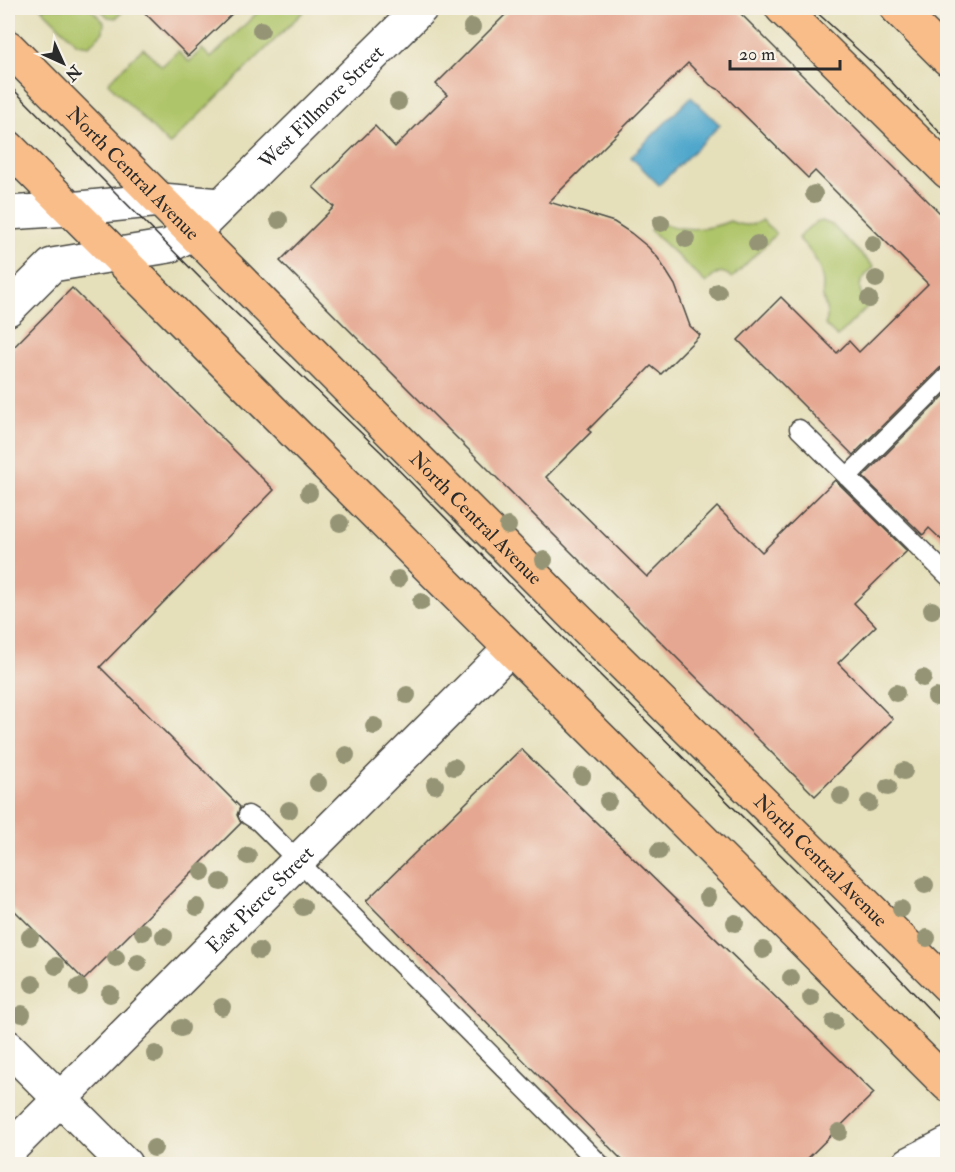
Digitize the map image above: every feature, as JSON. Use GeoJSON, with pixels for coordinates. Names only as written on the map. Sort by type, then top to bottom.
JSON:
{"type":"FeatureCollection","features":[{"type":"Feature","properties":{"kind":"main road"},"geometry":{"type":"LineString","coordinates":[[782,8],[948,172]]}},
{"type":"Feature","properties":{"kind":"main road"},"geometry":{"type":"LineString","coordinates":[[897,8],[948,60]]}},
{"type":"Feature","properties":{"kind":"main road","name":"North Central Avenue"},"geometry":{"type":"LineString","coordinates":[[8,47],[161,200],[181,239],[561,603],[948,986]]}},
{"type":"Feature","properties":{"kind":"main road"},"geometry":{"type":"LineString","coordinates":[[8,147],[948,1085]]}},
{"type":"Feature","properties":{"kind":"street","name":"West Fillmore Street"},"geometry":{"type":"LineString","coordinates":[[181,239],[221,205],[421,8]]}},
{"type":"Feature","properties":{"kind":"street"},"geometry":{"type":"LineString","coordinates":[[8,213],[161,200],[221,205]]}},
{"type":"Feature","properties":{"kind":"street"},"geometry":{"type":"LineString","coordinates":[[8,309],[52,265],[181,239]]}},
{"type":"Feature","properties":{"kind":"street","name":"East Pierce Street"},"geometry":{"type":"LineString","coordinates":[[8,1151],[510,649]]}},
{"type":"Feature","properties":{"kind":"street"},"geometry":{"type":"LineString","coordinates":[[8,1047],[125,1164]]}},
{"type":"Feature","properties":{"kind":"street"},"geometry":{"type":"LineString","coordinates":[[909,1164],[948,1144]]}},
{"type":"Feature","properties":{"kind":"lane"},"geometry":{"type":"LineString","coordinates":[[847,477],[948,376]]}},
{"type":"Feature","properties":{"kind":"lane"},"geometry":{"type":"LineString","coordinates":[[799,429],[948,576]]}},
{"type":"Feature","properties":{"kind":"lane"},"geometry":{"type":"LineString","coordinates":[[249,815],[259,822],[600,1164]]}},
{"type":"Feature","properties":{"kind":"green space"},"geometry":{"type":"Polygon","coordinates":[[[41,8],[90,8],[104,22],[103,32],[89,46],[77,44],[41,8]]]}},
{"type":"Feature","properties":{"kind":"green space"},"geometry":{"type":"Polygon","coordinates":[[[99,8],[124,10],[116,18],[108,17],[99,8]]]}},
{"type":"Feature","properties":{"kind":"green space"},"geometry":{"type":"Polygon","coordinates":[[[262,8],[307,8],[169,145],[108,83],[143,48],[162,66],[178,51],[189,62],[202,49],[211,58],[262,8]]]}},
{"type":"Feature","properties":{"kind":"green space"},"geometry":{"type":"Polygon","coordinates":[[[762,220],[776,234],[732,278],[721,272],[706,283],[650,230],[658,222],[694,229],[713,227],[730,221],[750,225],[762,220]]]}},
{"type":"Feature","properties":{"kind":"green space"},"geometry":{"type":"Polygon","coordinates":[[[822,221],[832,225],[874,267],[860,285],[861,294],[869,305],[837,337],[825,325],[827,314],[818,264],[798,238],[811,225],[822,221]]]}},
{"type":"Feature","properties":{"kind":"water"},"geometry":{"type":"Polygon","coordinates":[[[691,97],[720,125],[659,185],[631,157],[691,97]]]}},
{"type":"Feature","properties":{"kind":"building"},"geometry":{"type":"Polygon","coordinates":[[[140,8],[238,8],[188,56],[140,8]]]}},
{"type":"Feature","properties":{"kind":"building"},"geometry":{"type":"Polygon","coordinates":[[[512,8],[735,8],[948,221],[948,365],[940,368],[853,455],[738,340],[781,297],[837,353],[849,341],[859,352],[928,284],[815,171],[808,178],[718,89],[710,85],[688,63],[549,202],[614,222],[648,247],[675,285],[690,326],[700,335],[661,374],[651,366],[546,477],[647,577],[717,507],[762,552],[835,480],[907,551],[854,603],[876,626],[838,663],[893,719],[815,796],[280,261],[334,207],[313,187],[375,126],[395,147],[447,95],[436,84],[512,8]]]}},
{"type":"Feature","properties":{"kind":"building"},"geometry":{"type":"Polygon","coordinates":[[[72,288],[274,490],[100,667],[240,807],[237,815],[241,823],[84,980],[8,904],[8,353],[72,288]]]}},
{"type":"Feature","properties":{"kind":"building"},"geometry":{"type":"Polygon","coordinates":[[[948,392],[948,546],[929,528],[923,535],[863,477],[948,392]]]}},
{"type":"Feature","properties":{"kind":"building"},"geometry":{"type":"Polygon","coordinates":[[[521,749],[874,1093],[802,1164],[626,1164],[366,901],[521,749]]]}},
{"type":"Feature","properties":{"kind":"tram line"},"geometry":{"type":"LineString","coordinates":[[812,8],[879,69],[948,141]]}},
{"type":"Feature","properties":{"kind":"tram line"},"geometry":{"type":"LineString","coordinates":[[8,84],[213,291],[381,452],[570,645],[808,882],[948,1029]]}}]}
